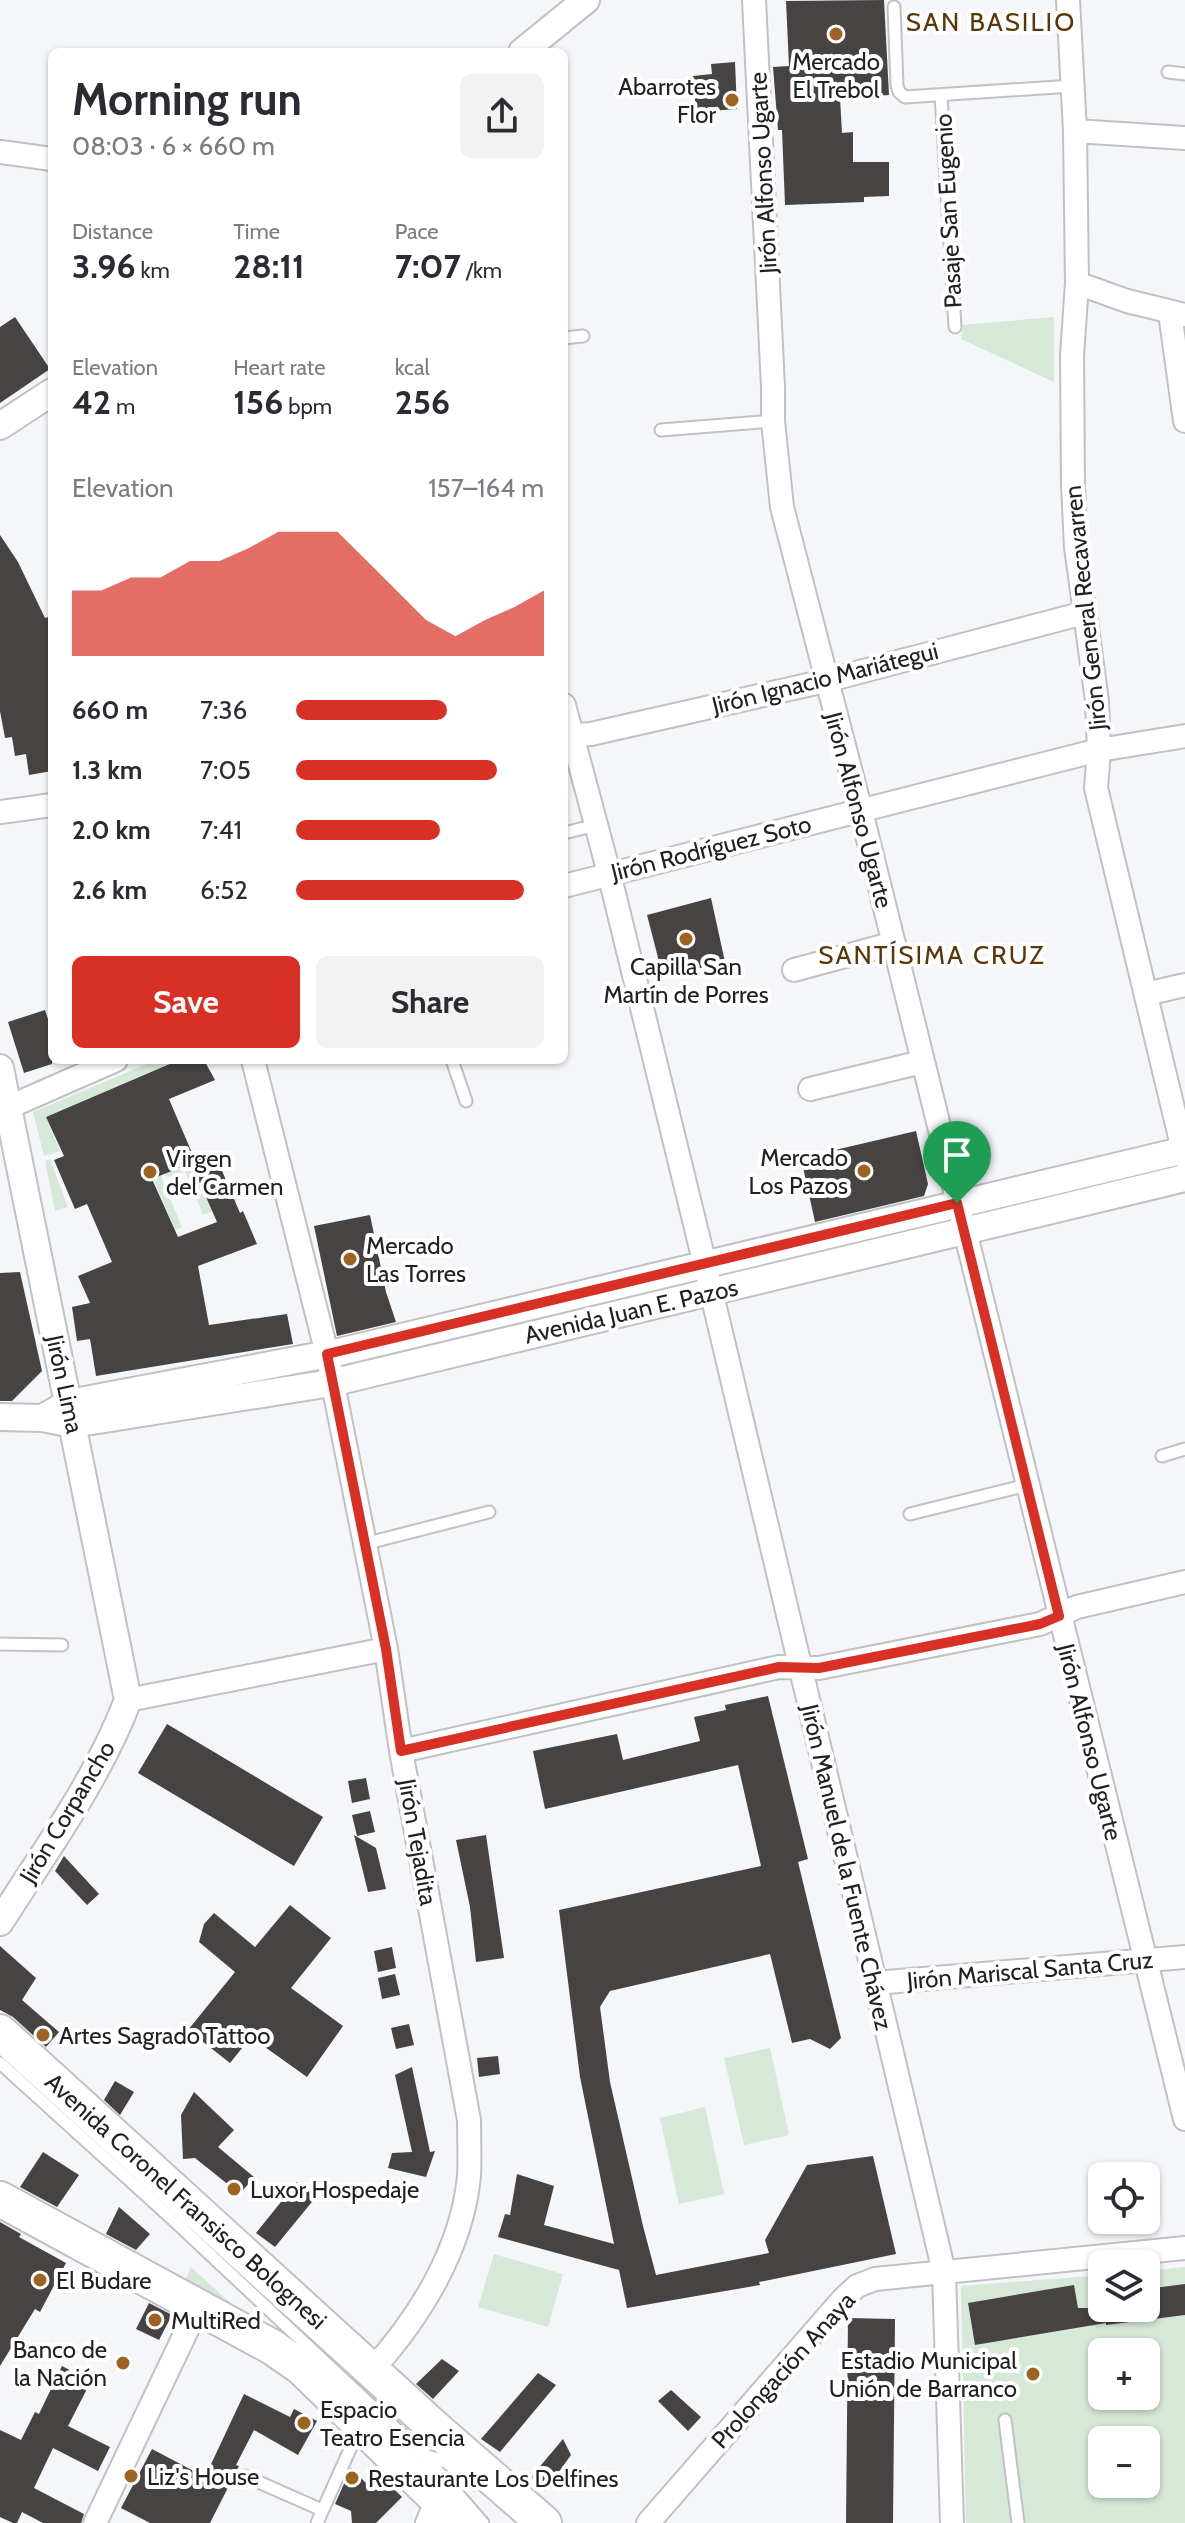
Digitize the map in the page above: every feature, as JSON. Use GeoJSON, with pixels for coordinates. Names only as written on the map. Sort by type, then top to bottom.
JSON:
{"type":"FeatureCollection","features":[{"type":"Feature","properties":{"kind":"main road","name":"Avenida Coronel Fransisco Bolognesi"},"geometry":{"type":"LineString","coordinates":[[0,2032],[544,2523]]}},
{"type":"Feature","properties":{"kind":"main road"},"geometry":{"type":"LineString","coordinates":[[0,2199],[272,2347],[301,2367],[361,2423],[432,2511],[462,2523]]}},
{"type":"Feature","properties":{"kind":"street","name":"Jirón Alfonso Ugarte"},"geometry":{"type":"LineString","coordinates":[[754,0],[773,421],[782,507],[861,811],[1185,2119]]}},
{"type":"Feature","properties":{"kind":"street","name":"Jirón General Recavarren"},"geometry":{"type":"LineString","coordinates":[[1068,0],[1075,131],[1077,283],[1071,424],[1076,547],[1097,701],[1099,750],[1096,788],[1184,1153]]}},
{"type":"Feature","properties":{"kind":"street"},"geometry":{"type":"LineString","coordinates":[[526,48],[578,2]]}},
{"type":"Feature","properties":{"kind":"street"},"geometry":{"type":"LineString","coordinates":[[1075,131],[1185,138]]}},
{"type":"Feature","properties":{"kind":"street"},"geometry":{"type":"LineString","coordinates":[[0,152],[48,158]]}},
{"type":"Feature","properties":{"kind":"street"},"geometry":{"type":"LineString","coordinates":[[1077,283],[1177,314],[1185,421]]}},
{"type":"Feature","properties":{"kind":"street"},"geometry":{"type":"LineString","coordinates":[[0,426],[48,395]]}},
{"type":"Feature","properties":{"kind":"street","name":"Jirón Ignacio Mariátegui"},"geometry":{"type":"LineString","coordinates":[[568,736],[591,734],[825,681],[1084,613]]}},
{"type":"Feature","properties":{"kind":"street","name":"Jirón Manuel de la Fuente Chávez"},"geometry":{"type":"LineString","coordinates":[[568,736],[609,873],[705,1265],[944,2272],[952,2523]]}},
{"type":"Feature","properties":{"kind":"street","name":"Jirón Rodríguez Soto"},"geometry":{"type":"LineString","coordinates":[[568,885],[1099,750],[1185,736]]}},
{"type":"Feature","properties":{"kind":"street"},"geometry":{"type":"LineString","coordinates":[[0,812],[48,806]]}},
{"type":"Feature","properties":{"kind":"street"},"geometry":{"type":"LineString","coordinates":[[794,970],[894,943]]}},
{"type":"Feature","properties":{"kind":"street"},"geometry":{"type":"LineString","coordinates":[[1146,994],[1185,985]]}},
{"type":"Feature","properties":{"kind":"street"},"geometry":{"type":"LineString","coordinates":[[810,1089],[922,1062]]}},
{"type":"Feature","properties":{"kind":"street"},"geometry":{"type":"LineString","coordinates":[[9,1107],[107,1064]]}},
{"type":"Feature","properties":{"kind":"street","name":"Jirón Tejadita"},"geometry":{"type":"LineString","coordinates":[[254,1064],[327,1354],[386,1649],[401,1751],[469,2120],[469,2176],[458,2227],[433,2285],[399,2340],[372,2370]]}},
{"type":"Feature","properties":{"kind":"street","name":"Jirón Lima"},"geometry":{"type":"LineString","coordinates":[[0,1068],[128,1700]]}},
{"type":"Feature","properties":{"kind":"street","name":"Avenida Juan E. Pazos"},"geometry":{"type":"LineString","coordinates":[[71,1413],[957,1203],[1184,1153]]}},
{"type":"Feature","properties":{"kind":"street","name":"Avenida Juan E. Pazos"},"geometry":{"type":"LineString","coordinates":[[71,1413],[331,1383],[1185,1178]]}},
{"type":"Feature","properties":{"kind":"street"},"geometry":{"type":"LineString","coordinates":[[0,1417],[42,1418],[71,1413]]}},
{"type":"Feature","properties":{"kind":"street"},"geometry":{"type":"LineString","coordinates":[[401,1751],[779,1667],[819,1668],[1040,1624],[1077,1607],[1185,1582]]}},
{"type":"Feature","properties":{"kind":"street"},"geometry":{"type":"LineString","coordinates":[[128,1700],[386,1649]]}},
{"type":"Feature","properties":{"kind":"street","name":"Jirón Corpancho"},"geometry":{"type":"LineString","coordinates":[[0,1922],[66,1819],[117,1729],[128,1700]]}},
{"type":"Feature","properties":{"kind":"street","name":"Jirón Mariscal Santa Cruz"},"geometry":{"type":"LineString","coordinates":[[875,1983],[1185,1957]]}},
{"type":"Feature","properties":{"kind":"street","name":"Prolongación Anaya"},"geometry":{"type":"LineString","coordinates":[[648,2523],[857,2286],[875,2279],[1185,2248]]}},
{"type":"Feature","properties":{"kind":"street"},"geometry":{"type":"LineString","coordinates":[[95,2523],[198,2307]]}},
{"type":"Feature","properties":{"kind":"lane"},"geometry":{"type":"LineString","coordinates":[[894,7],[899,92],[905,97],[1073,86]]}},
{"type":"Feature","properties":{"kind":"lane"},"geometry":{"type":"LineString","coordinates":[[1168,72],[1185,74]]}},
{"type":"Feature","properties":{"kind":"lane","name":"Pasaje San Eugenio"},"geometry":{"type":"LineString","coordinates":[[941,95],[955,327]]}},
{"type":"Feature","properties":{"kind":"lane"},"geometry":{"type":"LineString","coordinates":[[568,338],[583,336]]}},
{"type":"Feature","properties":{"kind":"lane"},"geometry":{"type":"LineString","coordinates":[[661,430],[773,421]]}},
{"type":"Feature","properties":{"kind":"lane"},"geometry":{"type":"LineString","coordinates":[[568,832],[596,825]]}},
{"type":"Feature","properties":{"kind":"lane"},"geometry":{"type":"LineString","coordinates":[[453,1064],[466,1101]]}},
{"type":"Feature","properties":{"kind":"lane"},"geometry":{"type":"LineString","coordinates":[[1162,1456],[1185,1449]]}},
{"type":"Feature","properties":{"kind":"lane"},"geometry":{"type":"LineString","coordinates":[[910,1514],[1027,1485]]}},
{"type":"Feature","properties":{"kind":"lane"},"geometry":{"type":"LineString","coordinates":[[364,1544],[489,1512]]}},
{"type":"Feature","properties":{"kind":"lane"},"geometry":{"type":"LineString","coordinates":[[0,1644],[62,1645]]}},
{"type":"Feature","properties":{"kind":"lane"},"geometry":{"type":"LineString","coordinates":[[0,2063],[423,2454],[483,2523]]}},
{"type":"Feature","properties":{"kind":"lane"},"geometry":{"type":"LineString","coordinates":[[1005,2420],[1018,2523]]}},
{"type":"Feature","properties":{"kind":"lane"},"geometry":{"type":"LineString","coordinates":[[317,2523],[361,2423]]}},
{"type":"Feature","properties":{"kind":"lane"},"geometry":{"type":"LineString","coordinates":[[423,2454],[446,2462],[484,2491]]}},
{"type":"Feature","properties":{"kind":"lane"},"geometry":{"type":"LineString","coordinates":[[245,2476],[322,2510]]}},
{"type":"Feature","properties":{"kind":"green space"},"geometry":{"type":"Polygon","coordinates":[[[1054,317],[1054,382],[961,339],[963,325],[1054,317]]]}},
{"type":"Feature","properties":{"kind":"green space"},"geometry":{"type":"Polygon","coordinates":[[[147,1064],[169,1064],[46,1117],[60,1151],[44,1156],[33,1112],[147,1064]]]}},
{"type":"Feature","properties":{"kind":"green space"},"geometry":{"type":"Polygon","coordinates":[[[149,1126],[169,1172],[191,1164],[211,1209],[236,1195],[239,1200],[203,1215],[185,1171],[167,1177],[147,1135],[149,1126]]]}},
{"type":"Feature","properties":{"kind":"green space"},"geometry":{"type":"Polygon","coordinates":[[[50,1159],[68,1207],[55,1211],[45,1161],[50,1159]]]}},
{"type":"Feature","properties":{"kind":"green space"},"geometry":{"type":"Polygon","coordinates":[[[155,1162],[182,1227],[150,1240],[174,1227],[154,1180],[141,1184],[155,1162]]]}},
{"type":"Feature","properties":{"kind":"green space"},"geometry":{"type":"Polygon","coordinates":[[[770,2048],[789,2135],[744,2145],[724,2058],[770,2048]]]}},
{"type":"Feature","properties":{"kind":"green space"},"geometry":{"type":"Polygon","coordinates":[[[705,2107],[724,2194],[679,2204],[660,2118],[705,2107]]]}},
{"type":"Feature","properties":{"kind":"green space"},"geometry":{"type":"Polygon","coordinates":[[[494,2254],[563,2274],[548,2327],[478,2307],[494,2254]]]}},
{"type":"Feature","properties":{"kind":"green space"},"geometry":{"type":"Polygon","coordinates":[[[191,2267],[236,2308],[231,2312],[183,2286],[191,2267]]]}},
{"type":"Feature","properties":{"kind":"green space","name":"Estadio Municipal Unión de Barranco"},"geometry":{"type":"Polygon","coordinates":[[[1185,2267],[1185,2523],[966,2523],[961,2286],[1088,2276],[1088,2322],[1160,2322],[1160,2270],[1185,2267]]]}},
{"type":"Feature","properties":{"kind":"building"},"geometry":{"type":"Polygon","coordinates":[[[884,0],[889,95],[840,98],[842,133],[853,132],[853,162],[889,162],[889,196],[864,197],[864,202],[785,205],[782,130],[778,130],[773,67],[789,66],[786,1],[884,0]]]}},
{"type":"Feature","properties":{"kind":"building"},"geometry":{"type":"Polygon","coordinates":[[[735,62],[737,109],[696,112],[693,76],[712,74],[711,64],[735,62]]]}},
{"type":"Feature","properties":{"kind":"building"},"geometry":{"type":"Polygon","coordinates":[[[15,317],[48,370],[0,403],[0,327],[15,317]]]}},
{"type":"Feature","properties":{"kind":"building"},"geometry":{"type":"Polygon","coordinates":[[[0,535],[18,562],[45,618],[48,617],[48,772],[29,775],[26,754],[15,756],[12,737],[5,738],[0,711],[0,535]]]}},
{"type":"Feature","properties":{"kind":"building","name":"Capilla San Martín de Porres"},"geometry":{"type":"Polygon","coordinates":[[[711,898],[725,962],[663,977],[647,915],[711,898]]]}},
{"type":"Feature","properties":{"kind":"building"},"geometry":{"type":"Polygon","coordinates":[[[45,1010],[48,1019],[48,1064],[52,1064],[24,1073],[8,1022],[45,1010]]]}},
{"type":"Feature","properties":{"kind":"building"},"geometry":{"type":"Polygon","coordinates":[[[170,1064],[206,1064],[215,1080],[169,1099],[195,1160],[214,1152],[257,1244],[198,1266],[209,1325],[287,1314],[293,1344],[96,1376],[90,1339],[77,1341],[72,1307],[90,1303],[78,1276],[112,1262],[87,1204],[75,1209],[54,1160],[64,1156],[46,1117],[170,1064]],[[191,1163],[152,1179],[178,1237],[217,1222],[191,1163]]]}},
{"type":"Feature","properties":{"kind":"building","name":"Mercado Los Pazos"},"geometry":{"type":"Polygon","coordinates":[[[916,1131],[928,1184],[924,1196],[815,1222],[801,1158],[916,1131]]]}},
{"type":"Feature","properties":{"kind":"building","name":"Mercado Las Torres"},"geometry":{"type":"Polygon","coordinates":[[[370,1215],[386,1292],[396,1322],[337,1336],[314,1226],[370,1215]]]}},
{"type":"Feature","properties":{"kind":"building"},"geometry":{"type":"Polygon","coordinates":[[[20,1272],[42,1371],[12,1401],[0,1401],[0,1273],[20,1272]]]}},
{"type":"Feature","properties":{"kind":"building"},"geometry":{"type":"Polygon","coordinates":[[[768,1696],[808,1859],[798,1862],[841,2038],[830,2049],[810,2039],[792,2043],[770,1954],[610,1991],[600,2007],[610,2082],[643,2226],[656,2275],[769,2253],[765,2240],[807,2165],[873,2156],[896,2254],[759,2282],[760,2285],[627,2308],[619,2270],[498,2237],[505,2214],[510,2215],[517,2174],[554,2186],[544,2225],[614,2244],[580,2077],[559,1910],[761,1866],[738,1765],[545,1809],[533,1751],[617,1734],[623,1760],[700,1741],[694,1717],[726,1710],[725,1705],[768,1696]]]}},
{"type":"Feature","properties":{"kind":"building"},"geometry":{"type":"Polygon","coordinates":[[[167,1724],[323,1817],[294,1866],[138,1773],[167,1724]]]}},
{"type":"Feature","properties":{"kind":"building"},"geometry":{"type":"Polygon","coordinates":[[[366,1778],[370,1799],[352,1803],[348,1781],[366,1778]]]}},
{"type":"Feature","properties":{"kind":"building"},"geometry":{"type":"Polygon","coordinates":[[[370,1811],[375,1832],[357,1836],[352,1815],[370,1811]]]}},
{"type":"Feature","properties":{"kind":"building"},"geometry":{"type":"Polygon","coordinates":[[[354,1835],[376,1848],[386,1889],[368,1892],[354,1835]]]}},
{"type":"Feature","properties":{"kind":"building"},"geometry":{"type":"Polygon","coordinates":[[[486,1835],[504,1958],[476,1962],[470,1907],[456,1840],[486,1835]]]}},
{"type":"Feature","properties":{"kind":"building"},"geometry":{"type":"Polygon","coordinates":[[[64,1856],[99,1894],[87,1905],[55,1871],[64,1856]]]}},
{"type":"Feature","properties":{"kind":"building"},"geometry":{"type":"Polygon","coordinates":[[[290,1905],[331,1938],[291,1988],[343,2026],[307,2077],[251,2037],[230,2063],[188,2030],[235,1972],[199,1942],[204,1924],[214,1913],[255,1947],[290,1905]]]}},
{"type":"Feature","properties":{"kind":"building"},"geometry":{"type":"Polygon","coordinates":[[[0,1946],[36,1978],[22,2000],[59,2032],[46,2047],[13,2017],[0,2010],[0,1946]]]}},
{"type":"Feature","properties":{"kind":"building"},"geometry":{"type":"Polygon","coordinates":[[[392,1947],[396,1968],[378,1972],[374,1951],[392,1947]]]}},
{"type":"Feature","properties":{"kind":"building"},"geometry":{"type":"Polygon","coordinates":[[[395,1974],[400,1995],[382,1999],[378,1978],[395,1974]]]}},
{"type":"Feature","properties":{"kind":"building"},"geometry":{"type":"Polygon","coordinates":[[[409,2024],[414,2045],[396,2049],[391,2028],[409,2024]]]}},
{"type":"Feature","properties":{"kind":"building"},"geometry":{"type":"Polygon","coordinates":[[[498,2056],[500,2074],[479,2077],[477,2058],[498,2056]]]}},
{"type":"Feature","properties":{"kind":"building"},"geometry":{"type":"Polygon","coordinates":[[[412,2067],[430,2152],[435,2151],[426,2177],[388,2168],[392,2153],[412,2152],[395,2075],[412,2067]]]}},
{"type":"Feature","properties":{"kind":"building"},"geometry":{"type":"Polygon","coordinates":[[[115,2081],[134,2092],[120,2115],[104,2100],[115,2081]]]}},
{"type":"Feature","properties":{"kind":"building"},"geometry":{"type":"Polygon","coordinates":[[[194,2092],[234,2130],[218,2147],[254,2177],[240,2194],[195,2158],[183,2159],[181,2115],[194,2092]]]}},
{"type":"Feature","properties":{"kind":"building"},"geometry":{"type":"Polygon","coordinates":[[[43,2152],[79,2175],[57,2207],[20,2187],[43,2152]]]}},
{"type":"Feature","properties":{"kind":"building"},"geometry":{"type":"Polygon","coordinates":[[[297,2182],[316,2197],[275,2247],[256,2233],[297,2182]]]}},
{"type":"Feature","properties":{"kind":"building"},"geometry":{"type":"Polygon","coordinates":[[[119,2207],[150,2234],[136,2250],[106,2234],[119,2207]]]}},
{"type":"Feature","properties":{"kind":"building"},"geometry":{"type":"Polygon","coordinates":[[[0,2222],[21,2234],[19,2237],[66,2263],[40,2312],[35,2309],[0,2366],[0,2222]]]}},
{"type":"Feature","properties":{"kind":"building"},"geometry":{"type":"Polygon","coordinates":[[[1185,2284],[1185,2315],[1160,2318],[1160,2287],[1185,2284]]]}},
{"type":"Feature","properties":{"kind":"building"},"geometry":{"type":"Polygon","coordinates":[[[1074,2285],[1078,2308],[1088,2308],[1088,2322],[1130,2322],[1106,2323],[975,2345],[968,2303],[1074,2285]]]}},
{"type":"Feature","properties":{"kind":"building","name":"MultiRed"},"geometry":{"type":"Polygon","coordinates":[[[149,2303],[172,2315],[159,2340],[136,2329],[149,2303]]]}},
{"type":"Feature","properties":{"kind":"building"},"geometry":{"type":"Polygon","coordinates":[[[848,2318],[895,2319],[893,2523],[846,2523],[848,2318]]]}},
{"type":"Feature","properties":{"kind":"building"},"geometry":{"type":"Polygon","coordinates":[[[442,2359],[459,2371],[433,2399],[416,2384],[442,2359]]]}},
{"type":"Feature","properties":{"kind":"building"},"geometry":{"type":"Polygon","coordinates":[[[62,2366],[91,2381],[68,2426],[110,2447],[98,2471],[53,2448],[34,2488],[84,2514],[81,2523],[43,2523],[22,2512],[17,2523],[13,2523],[0,2517],[0,2430],[21,2440],[35,2412],[39,2414],[62,2366]]]}},
{"type":"Feature","properties":{"kind":"building"},"geometry":{"type":"Polygon","coordinates":[[[538,2373],[556,2385],[500,2452],[481,2439],[538,2373]]]}},
{"type":"Feature","properties":{"kind":"building"},"geometry":{"type":"Polygon","coordinates":[[[671,2390],[701,2417],[688,2431],[658,2401],[671,2390]]]}},
{"type":"Feature","properties":{"kind":"building"},"geometry":{"type":"Polygon","coordinates":[[[244,2394],[290,2417],[294,2409],[317,2421],[298,2455],[254,2430],[210,2523],[150,2523],[121,2508],[152,2449],[205,2477],[244,2394]]]}},
{"type":"Feature","properties":{"kind":"building"},"geometry":{"type":"Polygon","coordinates":[[[563,2439],[571,2455],[545,2491],[531,2477],[563,2439]]]}},
{"type":"Feature","properties":{"kind":"building"},"geometry":{"type":"Polygon","coordinates":[[[351,2468],[373,2490],[384,2479],[402,2497],[376,2523],[352,2523],[351,2511],[335,2504],[351,2468]]]}},
{"type":"Feature","properties":{"kind":"place","name":"Mercado El Trebol"},"geometry":{"type":"Point","coordinates":[836,34]}},
{"type":"Feature","properties":{"kind":"place","name":"Abarrotes Flor"},"geometry":{"type":"Point","coordinates":[732,100]}},
{"type":"Feature","properties":{"kind":"place","name":"Capilla San Martín de Porres"},"geometry":{"type":"Point","coordinates":[686,939]}},
{"type":"Feature","properties":{"kind":"place","name":"Mercado Los Pazos"},"geometry":{"type":"Point","coordinates":[864,1171]}},
{"type":"Feature","properties":{"kind":"place","name":"Virgen del Carmen"},"geometry":{"type":"Point","coordinates":[150,1172]}},
{"type":"Feature","properties":{"kind":"place","name":"Mercado Las Torres"},"geometry":{"type":"Point","coordinates":[350,1259]}},
{"type":"Feature","properties":{"kind":"place","name":"Artes Sagrado Tattoo"},"geometry":{"type":"Point","coordinates":[43,2035]}},
{"type":"Feature","properties":{"kind":"place","name":"Luxor Hospedaje"},"geometry":{"type":"Point","coordinates":[234,2189]}},
{"type":"Feature","properties":{"kind":"place","name":"El Budare"},"geometry":{"type":"Point","coordinates":[40,2280]}},
{"type":"Feature","properties":{"kind":"place","name":"MultiRed"},"geometry":{"type":"Point","coordinates":[155,2320]}},
{"type":"Feature","properties":{"kind":"place","name":"Banco de la Nación"},"geometry":{"type":"Point","coordinates":[123,2363]}},
{"type":"Feature","properties":{"kind":"place","name":"Estadio Municipal Unión de Barranco"},"geometry":{"type":"Point","coordinates":[1033,2374]}},
{"type":"Feature","properties":{"kind":"place","name":"Espacio Teatro Esencia"},"geometry":{"type":"Point","coordinates":[304,2423]}},
{"type":"Feature","properties":{"kind":"place","name":"Liz's House"},"geometry":{"type":"Point","coordinates":[131,2476]}},
{"type":"Feature","properties":{"kind":"place","name":"Restaurante Los Delfines"},"geometry":{"type":"Point","coordinates":[352,2478]}},
{"type":"Feature","properties":{"kind":"district","name":"SAN BASILIO"},"geometry":{"type":"Point","coordinates":[991,22]}},
{"type":"Feature","properties":{"kind":"district","name":"SANTÍSIMA CRUZ"},"geometry":{"type":"Point","coordinates":[932,955]}},
{"type":"Feature","properties":{"kind":"route"},"geometry":{"type":"LineString","coordinates":[[957,1203],[1059,1616],[1040,1624],[819,1668],[779,1667],[401,1751],[386,1649],[327,1354],[957,1203]]}}]}
